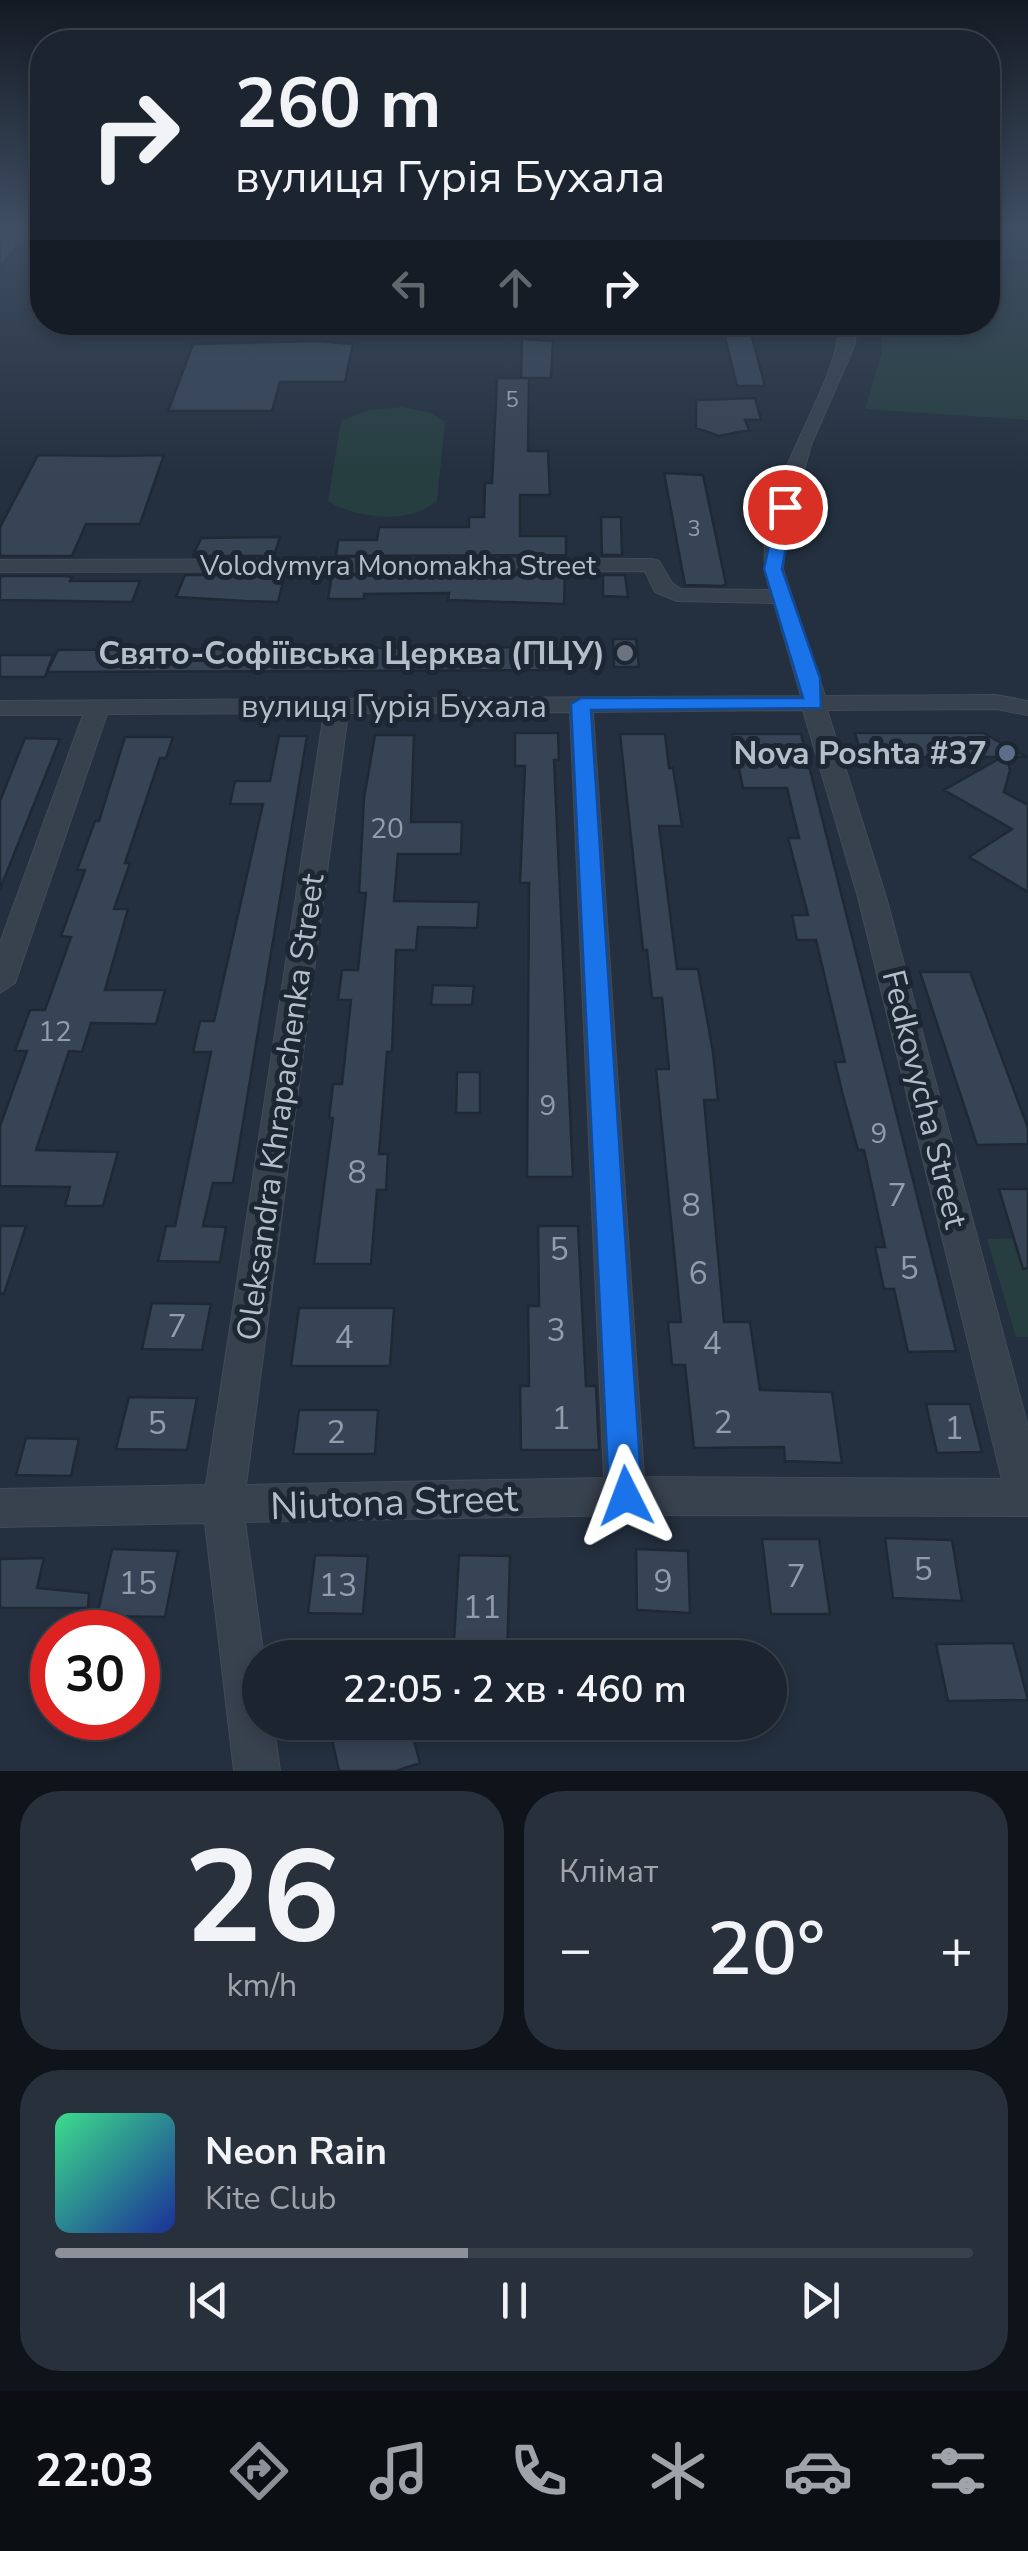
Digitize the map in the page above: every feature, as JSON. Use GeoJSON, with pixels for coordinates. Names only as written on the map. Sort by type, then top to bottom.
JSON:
{"type":"FeatureCollection","features":[{"type":"Feature","properties":{"kind":"street","name":"Fedkovycha Street"},"geometry":{"type":"LineString","coordinates":[[848,335],[848,344],[815,411],[776,541],[773,569],[810,678],[814,704],[872,896],[1027,1498]]}},
{"type":"Feature","properties":{"kind":"street","name":"Volodymyra Monomakha Street"},"geometry":{"type":"LineString","coordinates":[[0,566],[652,564],[663,587],[676,595],[780,597]]}},
{"type":"Feature","properties":{"kind":"street","name":"вулиця Гурія Бухала"},"geometry":{"type":"LineString","coordinates":[[0,708],[996,702],[1028,708]]}},
{"type":"Feature","properties":{"kind":"street"},"geometry":{"type":"LineString","coordinates":[[581,704],[626,1496]]}},
{"type":"Feature","properties":{"kind":"street","name":"Oleksandra Khrapachenka Street"},"geometry":{"type":"LineString","coordinates":[[257,1771],[222,1507],[337,706]]}},
{"type":"Feature","properties":{"kind":"street"},"geometry":{"type":"LineString","coordinates":[[0,983],[98,707]]}},
{"type":"Feature","properties":{"kind":"street","name":"Niutona Street"},"geometry":{"type":"LineString","coordinates":[[0,1508],[222,1507],[626,1496],[1027,1498]]}},
{"type":"Feature","properties":{"kind":"green space"},"geometry":{"type":"Polygon","coordinates":[[[1000,310],[1028,310],[1028,420],[865,409],[882,352],[881,335],[1000,335],[1000,310]]]}},
{"type":"Feature","properties":{"kind":"green space"},"geometry":{"type":"Polygon","coordinates":[[[403,407],[431,413],[445,422],[437,500],[414,513],[384,517],[353,512],[328,501],[341,421],[368,410],[403,407]]]}},
{"type":"Feature","properties":{"kind":"green space"},"geometry":{"type":"Polygon","coordinates":[[[1028,1238],[1028,1337],[1016,1337],[987,1239],[1028,1238]]]}},
{"type":"Feature","properties":{"kind":"building"},"geometry":{"type":"Polygon","coordinates":[[[724,335],[751,335],[765,386],[737,386],[724,335]]]}},
{"type":"Feature","properties":{"kind":"building"},"geometry":{"type":"Polygon","coordinates":[[[522,339],[553,341],[551,378],[521,378],[522,339]]]}},
{"type":"Feature","properties":{"kind":"building"},"geometry":{"type":"Polygon","coordinates":[[[193,344],[353,344],[345,382],[280,382],[272,411],[168,411],[193,344]]]}},
{"type":"Feature","properties":{"kind":"building"},"geometry":{"type":"Polygon","coordinates":[[[497,378],[529,378],[528,451],[548,451],[550,495],[520,495],[520,536],[566,536],[566,555],[336,556],[338,540],[377,540],[379,527],[469,527],[469,517],[484,517],[485,483],[492,483],[497,378]]]}},
{"type":"Feature","properties":{"kind":"building"},"geometry":{"type":"Polygon","coordinates":[[[755,398],[761,420],[745,420],[749,430],[719,436],[696,428],[696,400],[755,398]]]}},
{"type":"Feature","properties":{"kind":"building"},"geometry":{"type":"Polygon","coordinates":[[[38,455],[164,455],[140,524],[86,524],[72,556],[0,556],[0,527],[38,455]]]}},
{"type":"Feature","properties":{"kind":"building"},"geometry":{"type":"Polygon","coordinates":[[[664,473],[703,475],[726,584],[685,585],[664,473]]]}},
{"type":"Feature","properties":{"kind":"building"},"geometry":{"type":"Polygon","coordinates":[[[601,517],[621,517],[622,555],[602,555],[601,517]]]}},
{"type":"Feature","properties":{"kind":"building"},"geometry":{"type":"Polygon","coordinates":[[[280,537],[274,556],[193,556],[201,538],[280,537]]]}},
{"type":"Feature","properties":{"kind":"building"},"geometry":{"type":"Polygon","coordinates":[[[185,575],[284,578],[278,602],[176,597],[185,575]]]}},
{"type":"Feature","properties":{"kind":"building"},"geometry":{"type":"Polygon","coordinates":[[[332,575],[565,575],[564,604],[448,600],[449,593],[364,594],[364,599],[328,599],[332,575]]]}},
{"type":"Feature","properties":{"kind":"building"},"geometry":{"type":"Polygon","coordinates":[[[603,575],[625,575],[628,597],[603,596],[603,575]]]}},
{"type":"Feature","properties":{"kind":"building"},"geometry":{"type":"Polygon","coordinates":[[[0,576],[140,581],[132,602],[0,600],[0,576]]]}},
{"type":"Feature","properties":{"kind":"building","name":"Свято-Софіївська Церква (ПЦУ)"},"geometry":{"type":"Polygon","coordinates":[[[613,639],[636,639],[639,667],[614,667],[613,639]]]}},
{"type":"Feature","properties":{"kind":"building"},"geometry":{"type":"Polygon","coordinates":[[[58,650],[559,650],[560,670],[47,672],[58,650]]]}},
{"type":"Feature","properties":{"kind":"building"},"geometry":{"type":"Polygon","coordinates":[[[0,655],[53,655],[45,677],[0,677],[0,655]]]}},
{"type":"Feature","properties":{"kind":"building"},"geometry":{"type":"Polygon","coordinates":[[[515,733],[558,733],[559,760],[554,760],[573,1177],[527,1177],[529,883],[520,883],[525,766],[515,766],[515,733]]]}},
{"type":"Feature","properties":{"kind":"building"},"geometry":{"type":"Polygon","coordinates":[[[855,733],[983,733],[1027,757],[1007,757],[1010,770],[1004,792],[1028,805],[1028,892],[969,857],[1012,829],[944,790],[1002,757],[862,757],[855,733]]]}},
{"type":"Feature","properties":{"kind":"building"},"geometry":{"type":"Polygon","coordinates":[[[620,734],[665,734],[669,768],[673,768],[682,826],[659,826],[677,969],[698,969],[713,1052],[718,1100],[704,1100],[724,1322],[750,1322],[760,1390],[832,1392],[842,1463],[785,1461],[784,1447],[694,1448],[685,1365],[672,1365],[668,1322],[681,1322],[656,1069],[669,1069],[662,998],[652,998],[647,950],[643,950],[620,734]]]}},
{"type":"Feature","properties":{"kind":"building"},"geometry":{"type":"Polygon","coordinates":[[[732,734],[801,734],[956,1351],[908,1352],[894,1289],[884,1289],[875,1247],[885,1247],[864,1150],[858,1150],[835,1062],[845,1062],[816,940],[797,940],[792,915],[808,915],[788,838],[799,838],[787,788],[743,788],[732,734]]]}},
{"type":"Feature","properties":{"kind":"building"},"geometry":{"type":"Polygon","coordinates":[[[375,735],[414,735],[411,822],[462,822],[461,854],[398,854],[394,901],[479,902],[477,928],[418,927],[416,950],[396,950],[392,1052],[387,1052],[379,1154],[388,1154],[386,1190],[377,1190],[371,1264],[314,1264],[333,1118],[329,1118],[333,1084],[342,1084],[351,1000],[338,1000],[342,970],[358,970],[366,893],[359,893],[364,798],[375,735]]]}},
{"type":"Feature","properties":{"kind":"building"},"geometry":{"type":"Polygon","coordinates":[[[279,736],[307,736],[233,1183],[213,1183],[203,1226],[226,1227],[220,1262],[158,1261],[166,1226],[175,1226],[211,1052],[193,1052],[200,1021],[214,1021],[263,804],[230,804],[235,781],[270,781],[279,736]]]}},
{"type":"Feature","properties":{"kind":"building"},"geometry":{"type":"Polygon","coordinates":[[[125,737],[173,737],[166,758],[160,758],[125,863],[130,863],[114,909],[128,909],[105,990],[165,990],[156,1024],[91,1023],[82,1052],[69,1051],[36,1150],[118,1152],[103,1206],[65,1206],[70,1187],[0,1186],[0,1126],[27,1051],[15,1051],[30,1010],[45,1010],[71,937],[61,936],[85,870],[77,870],[95,821],[99,821],[125,737]]]}},
{"type":"Feature","properties":{"kind":"building"},"geometry":{"type":"Polygon","coordinates":[[[25,738],[60,739],[0,889],[0,801],[25,738]]]}},
{"type":"Feature","properties":{"kind":"building"},"geometry":{"type":"Polygon","coordinates":[[[920,972],[970,972],[1028,1128],[1028,1144],[977,1145],[920,972]]]}},
{"type":"Feature","properties":{"kind":"building"},"geometry":{"type":"Polygon","coordinates":[[[433,985],[474,986],[472,1005],[431,1005],[433,985]]]}},
{"type":"Feature","properties":{"kind":"building"},"geometry":{"type":"Polygon","coordinates":[[[457,1072],[480,1072],[480,1113],[456,1113],[457,1072]]]}},
{"type":"Feature","properties":{"kind":"building"},"geometry":{"type":"Polygon","coordinates":[[[999,1189],[1028,1189],[1028,1268],[1023,1269],[999,1189]]]}},
{"type":"Feature","properties":{"kind":"building"},"geometry":{"type":"Polygon","coordinates":[[[0,1226],[26,1226],[4,1294],[0,1293],[0,1226]]]}},
{"type":"Feature","properties":{"kind":"building"},"geometry":{"type":"Polygon","coordinates":[[[538,1226],[578,1226],[586,1386],[596,1386],[599,1450],[521,1450],[520,1386],[529,1386],[528,1306],[539,1306],[538,1226]]]}},
{"type":"Feature","properties":{"kind":"building"},"geometry":{"type":"Polygon","coordinates":[[[152,1303],[211,1304],[202,1350],[142,1349],[152,1303]]]}},
{"type":"Feature","properties":{"kind":"building"},"geometry":{"type":"Polygon","coordinates":[[[299,1308],[394,1308],[390,1366],[291,1366],[299,1308]]]}},
{"type":"Feature","properties":{"kind":"building"},"geometry":{"type":"Polygon","coordinates":[[[129,1397],[197,1398],[187,1450],[116,1449],[129,1397]]]}},
{"type":"Feature","properties":{"kind":"building"},"geometry":{"type":"Polygon","coordinates":[[[926,1404],[970,1404],[982,1452],[937,1453],[926,1404]]]}},
{"type":"Feature","properties":{"kind":"building"},"geometry":{"type":"Polygon","coordinates":[[[299,1410],[378,1410],[375,1454],[293,1454],[299,1410]]]}},
{"type":"Feature","properties":{"kind":"building"},"geometry":{"type":"Polygon","coordinates":[[[26,1438],[79,1439],[71,1476],[16,1475],[26,1438]]]}},
{"type":"Feature","properties":{"kind":"building"},"geometry":{"type":"Polygon","coordinates":[[[885,1538],[952,1540],[962,1601],[893,1598],[885,1538]]]}},
{"type":"Feature","properties":{"kind":"building"},"geometry":{"type":"Polygon","coordinates":[[[762,1539],[819,1539],[830,1614],[771,1614],[762,1539]]]}},
{"type":"Feature","properties":{"kind":"building"},"geometry":{"type":"Polygon","coordinates":[[[112,1549],[178,1551],[165,1617],[160,1617],[160,1610],[98,1610],[112,1549]]]}},
{"type":"Feature","properties":{"kind":"building"},"geometry":{"type":"Polygon","coordinates":[[[636,1549],[688,1551],[690,1613],[637,1610],[636,1549]]]}},
{"type":"Feature","properties":{"kind":"building"},"geometry":{"type":"Polygon","coordinates":[[[315,1555],[368,1556],[363,1614],[308,1613],[315,1555]]]}},
{"type":"Feature","properties":{"kind":"building"},"geometry":{"type":"Polygon","coordinates":[[[459,1555],[510,1556],[508,1640],[454,1640],[459,1555]]]}},
{"type":"Feature","properties":{"kind":"building"},"geometry":{"type":"Polygon","coordinates":[[[44,1558],[37,1588],[89,1593],[88,1608],[0,1608],[0,1559],[44,1558]]]}},
{"type":"Feature","properties":{"kind":"building"},"geometry":{"type":"Polygon","coordinates":[[[1013,1643],[1028,1700],[948,1701],[936,1644],[1013,1643]]]}},
{"type":"Feature","properties":{"kind":"building"},"geometry":{"type":"Polygon","coordinates":[[[332,1740],[414,1740],[420,1763],[396,1771],[339,1771],[332,1740]]]}},
{"type":"Feature","properties":{"kind":"place","name":"Свято-Софіївська Церква (ПЦУ)"},"geometry":{"type":"Point","coordinates":[625,653]}},
{"type":"Feature","properties":{"kind":"place","name":"Nova Poshta #37"},"geometry":{"type":"Point","coordinates":[1007,753]}},
{"type":"Feature","properties":{"kind":"route"},"geometry":{"type":"LineString","coordinates":[[626,1496],[581,704],[814,704],[810,678],[773,569],[785,507]]}}]}
